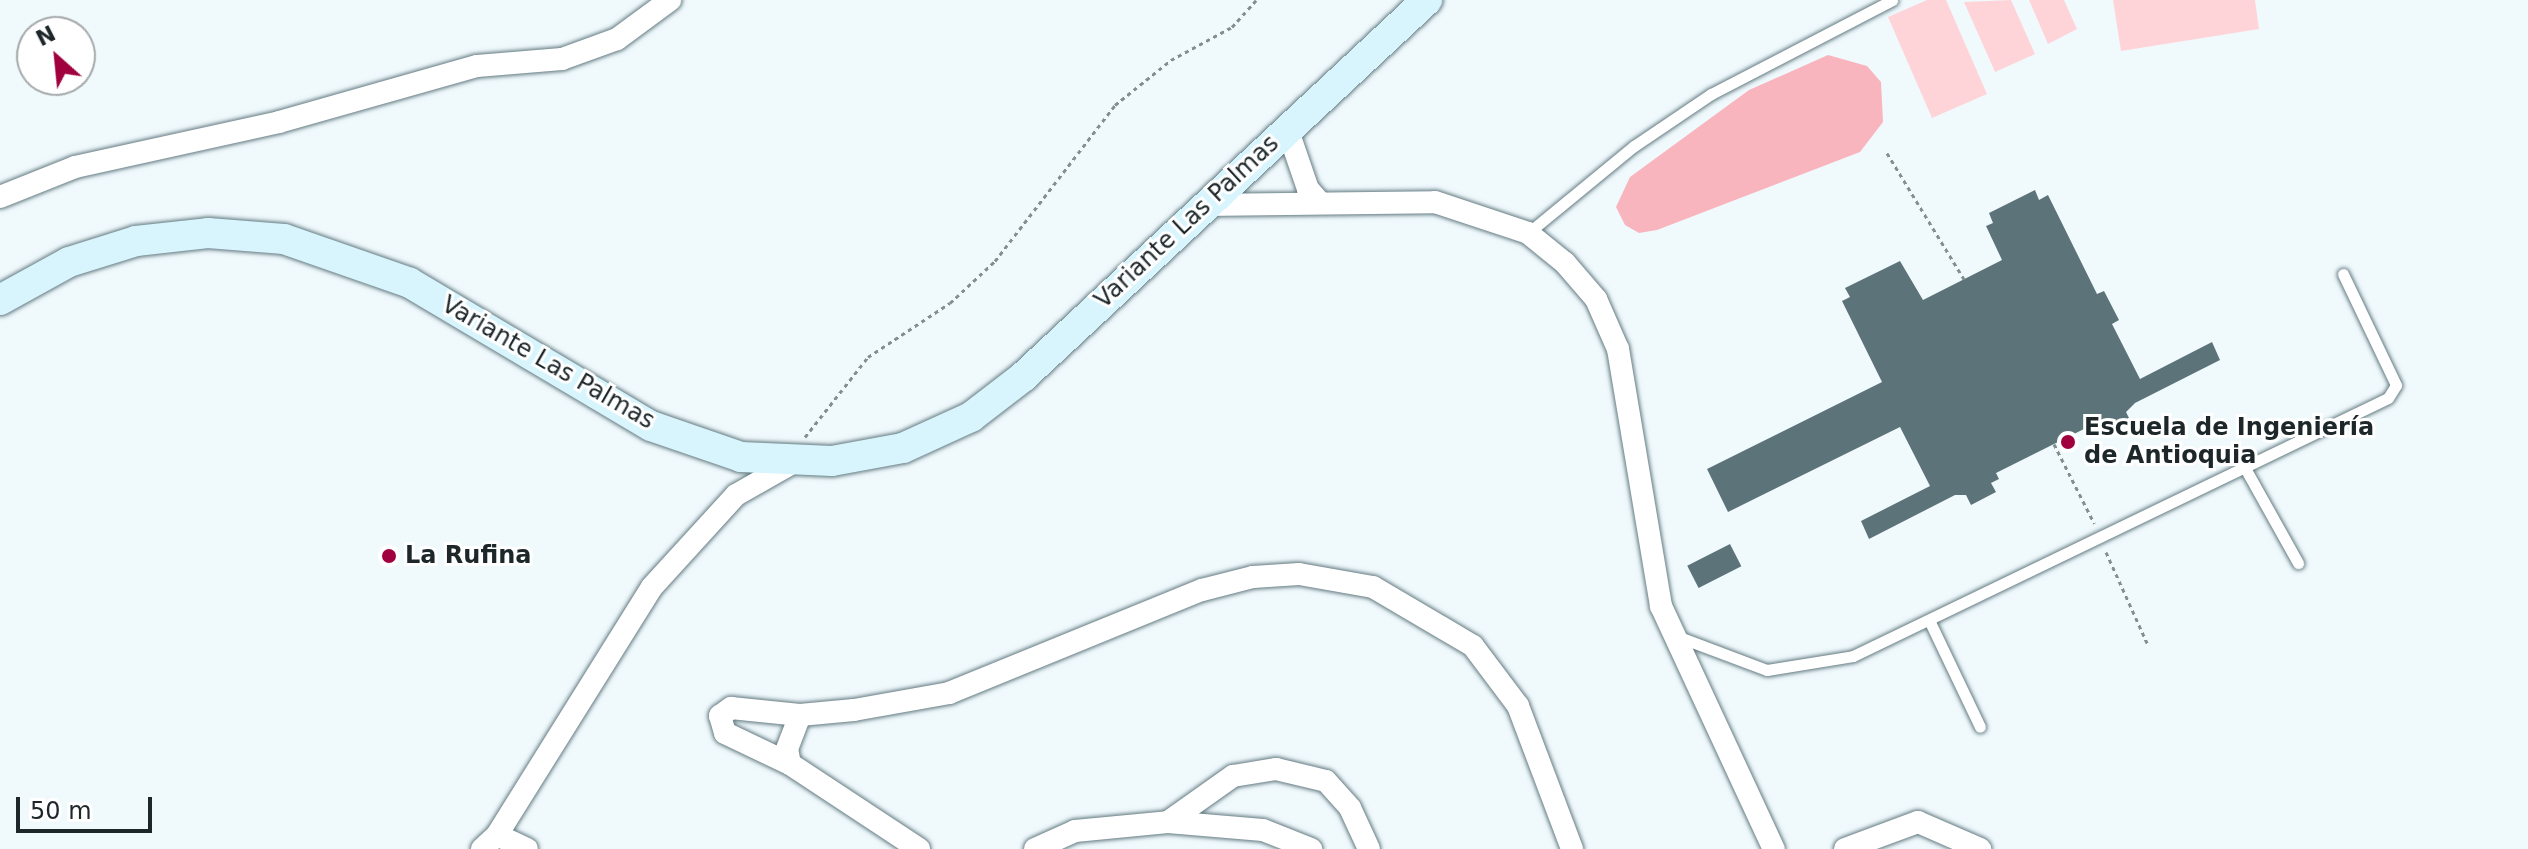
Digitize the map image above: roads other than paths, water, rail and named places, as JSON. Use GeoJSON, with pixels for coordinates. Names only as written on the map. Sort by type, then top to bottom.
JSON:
{"type":"FeatureCollection","features":[{"type":"Feature","properties":{"kind":"main road","name":"Variante Las Palmas"},"geometry":{"type":"LineString","coordinates":[[0,300],[69,262],[136,241],[208,233],[284,239],[410,283],[651,426],[741,457],[832,461],[903,448],[971,417],[1023,377],[1203,205],[1427,0]]}},
{"type":"Feature","properties":{"kind":"street"},"geometry":{"type":"LineString","coordinates":[[0,197],[75,167],[279,122],[477,66],[562,59],[617,39],[670,0]]}},
{"type":"Feature","properties":{"kind":"street"},"geometry":{"type":"LineString","coordinates":[[1287,128],[1308,189],[1320,203]]}},
{"type":"Feature","properties":{"kind":"street"},"geometry":{"type":"LineString","coordinates":[[1203,205],[1435,202],[1528,233],[1596,299],[1618,349],[1631,395],[1650,555],[1673,635],[1774,849]]}},
{"type":"Feature","properties":{"kind":"street"},"geometry":{"type":"LineString","coordinates":[[736,495],[741,457]]}},
{"type":"Feature","properties":{"kind":"street"},"geometry":{"type":"LineString","coordinates":[[527,849],[489,842],[652,587],[736,495],[793,459]]}},
{"type":"Feature","properties":{"kind":"street"},"geometry":{"type":"LineString","coordinates":[[919,849],[790,764],[725,733],[719,719],[731,708],[800,715],[949,693],[1202,590],[1253,577],[1344,578],[1405,601],[1473,646],[1518,706],[1572,849]]}},
{"type":"Feature","properties":{"kind":"street"},"geometry":{"type":"LineString","coordinates":[[790,764],[787,749],[800,715]]}},
{"type":"Feature","properties":{"kind":"street"},"geometry":{"type":"LineString","coordinates":[[1168,822],[1233,776],[1276,769],[1326,781],[1350,808],[1369,849]]}},
{"type":"Feature","properties":{"kind":"street"},"geometry":{"type":"LineString","coordinates":[[1035,849],[1075,831],[1168,822],[1263,830],[1311,849]]}},
{"type":"Feature","properties":{"kind":"street"},"geometry":{"type":"LineString","coordinates":[[1845,849],[1918,822],[1980,849]]}},
{"type":"Feature","properties":{"kind":"lane"},"geometry":{"type":"LineString","coordinates":[[1528,233],[1634,146],[1711,94],[1892,0]]}},
{"type":"Feature","properties":{"kind":"lane"},"geometry":{"type":"LineString","coordinates":[[1673,635],[1767,670],[1853,656],[1930,622],[2394,393],[2343,274]]}},
{"type":"Feature","properties":{"kind":"lane"},"geometry":{"type":"LineString","coordinates":[[2245,468],[2298,563]]}},
{"type":"Feature","properties":{"kind":"lane"},"geometry":{"type":"LineString","coordinates":[[1930,622],[1980,727]]}},
{"type":"Feature","properties":{"kind":"place","name":"Escuela de Ingeniería de Antioquia"},"geometry":{"type":"Point","coordinates":[2068,442]}},
{"type":"Feature","properties":{"kind":"place","name":"La Rufina"},"geometry":{"type":"Point","coordinates":[389,556]}}]}
